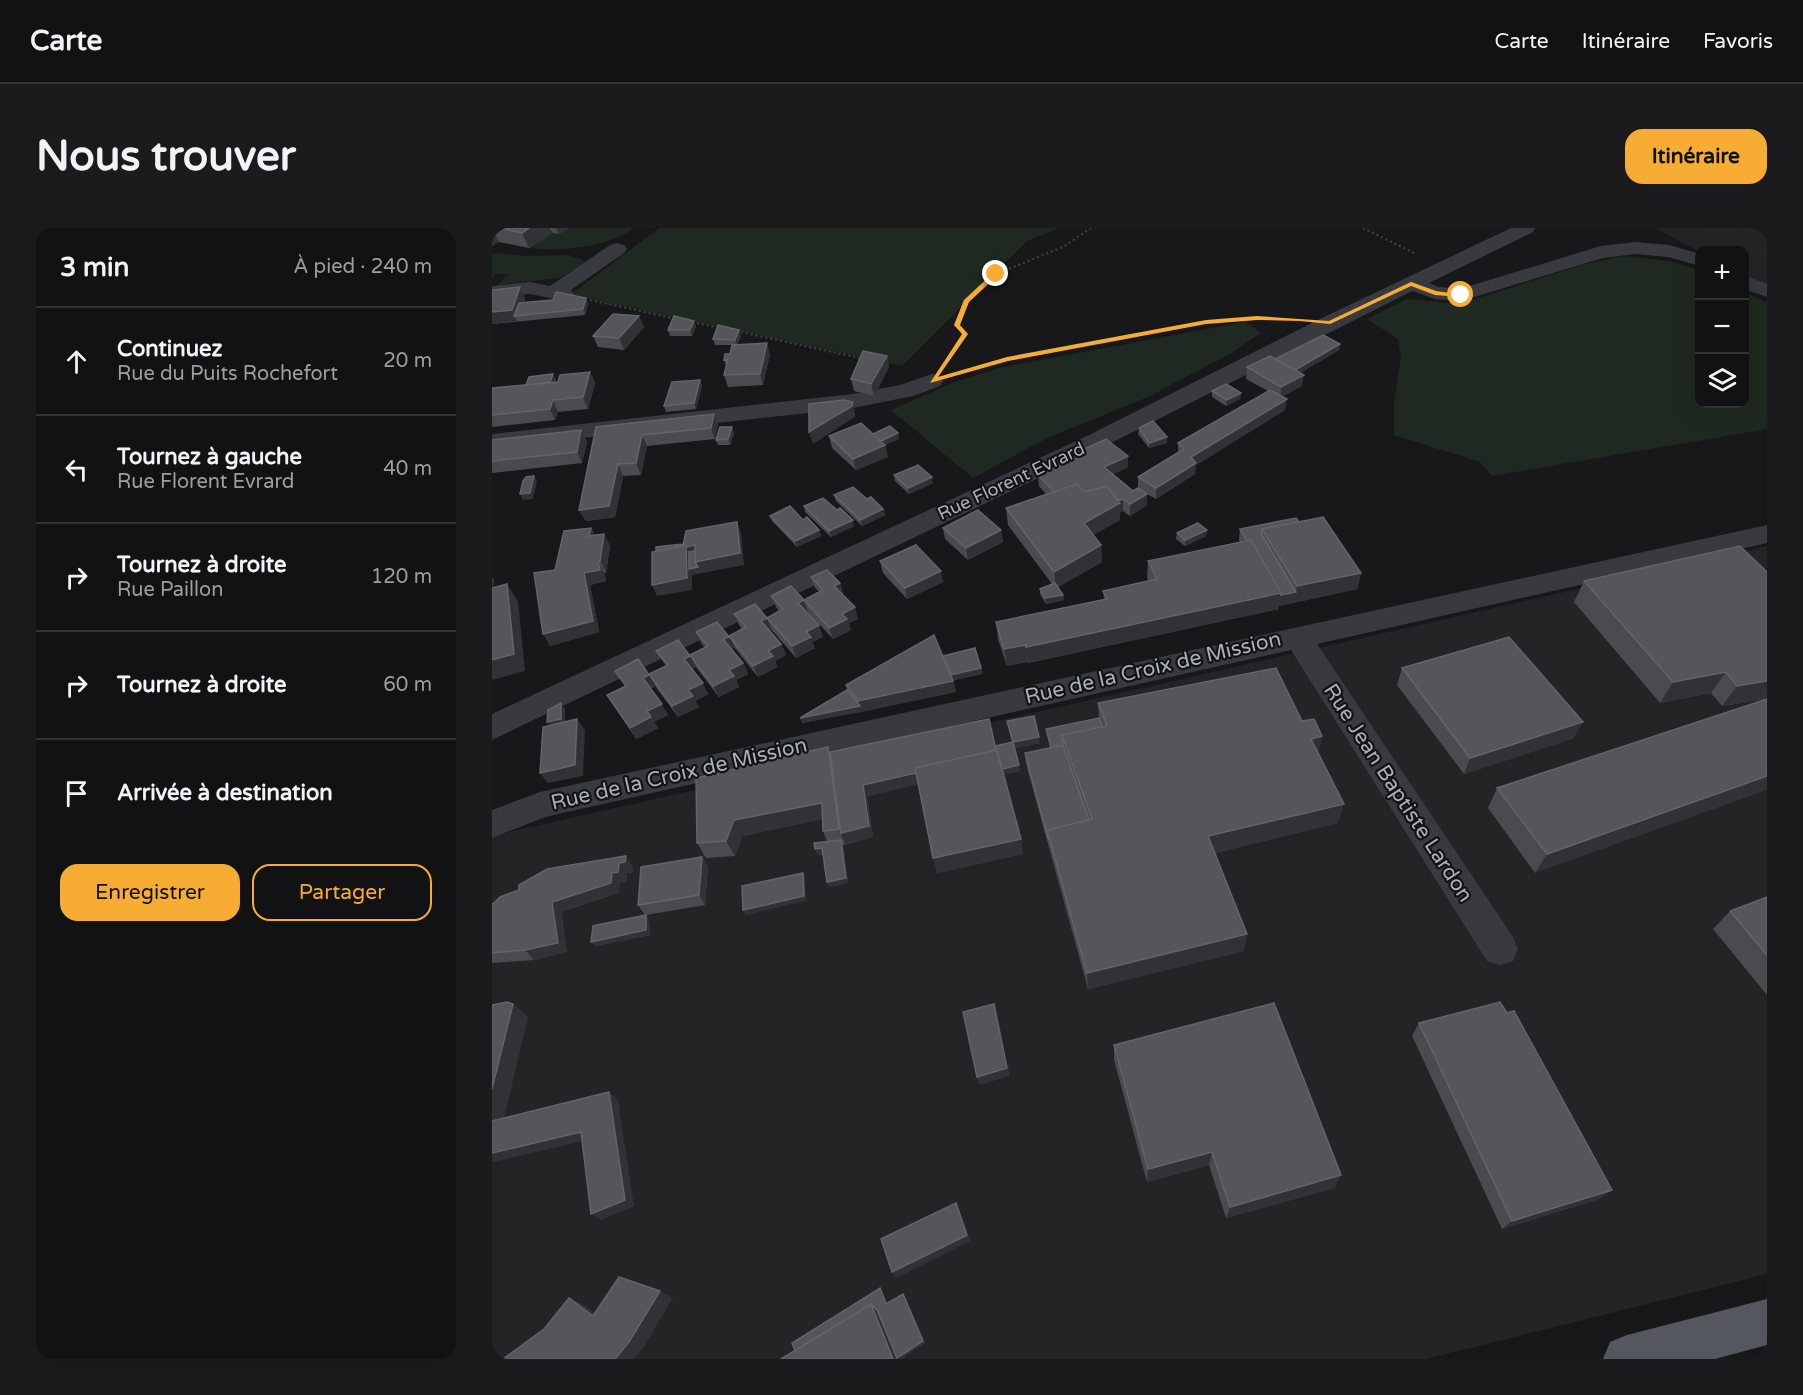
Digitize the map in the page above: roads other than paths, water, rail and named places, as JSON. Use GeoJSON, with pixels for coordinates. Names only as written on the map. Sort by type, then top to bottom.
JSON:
{"type":"FeatureCollection","features":[{"type":"Feature","properties":{"kind":"main road"},"geometry":{"type":"LineString","coordinates":[[1627,1359],[1767,1322]]}},
{"type":"Feature","properties":{"kind":"street","name":"Rue Florent Evrard"},"geometry":{"type":"LineString","coordinates":[[492,728],[1098,440],[1330,322],[1526,228]]}},
{"type":"Feature","properties":{"kind":"street"},"geometry":{"type":"LineString","coordinates":[[1411,283],[1435,293],[1461,295],[1600,252],[1635,248],[1669,251],[1695,259]]}},
{"type":"Feature","properties":{"kind":"street"},"geometry":{"type":"LineString","coordinates":[[492,292],[530,288],[559,294],[617,249]]}},
{"type":"Feature","properties":{"kind":"street"},"geometry":{"type":"LineString","coordinates":[[1749,283],[1767,291]]}},
{"type":"Feature","properties":{"kind":"street"},"geometry":{"type":"LineString","coordinates":[[492,441],[853,401],[905,391],[932,381]]}},
{"type":"Feature","properties":{"kind":"street","name":"Rue de la Croix de Mission"},"geometry":{"type":"LineString","coordinates":[[492,824],[540,805],[1767,534]]}},
{"type":"Feature","properties":{"kind":"street","name":"Rue Jean Baptiste Lardon"},"geometry":{"type":"LineString","coordinates":[[1297,636],[1500,950]]}},
{"type":"Feature","properties":{"kind":"street","name":"Rue de la Croix de Mission"},"geometry":{"type":"LineString","coordinates":[[492,804],[540,805]]}}]}
